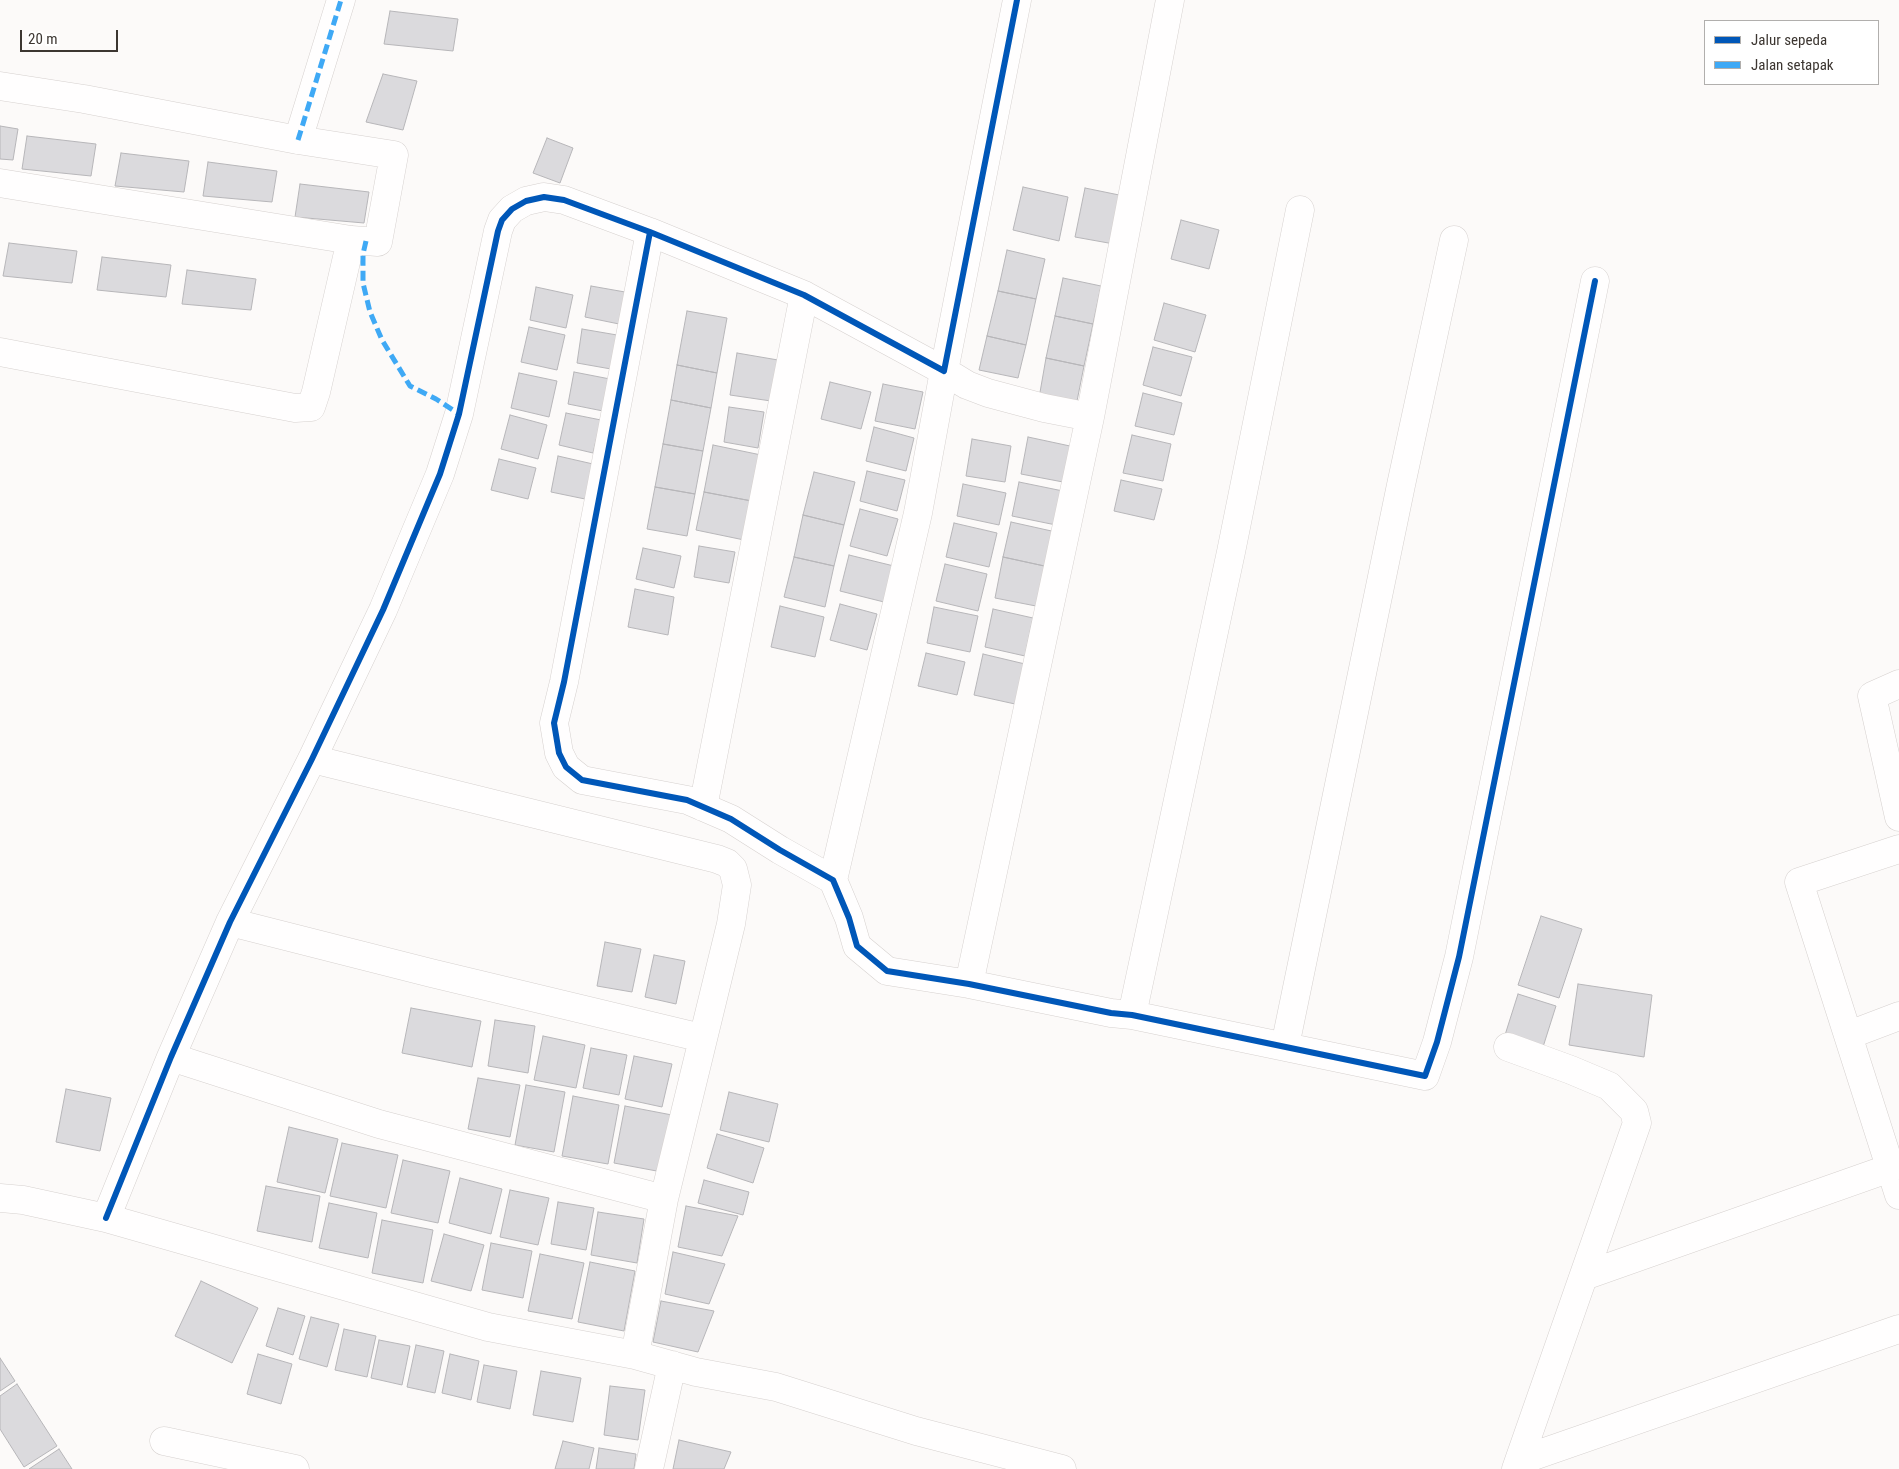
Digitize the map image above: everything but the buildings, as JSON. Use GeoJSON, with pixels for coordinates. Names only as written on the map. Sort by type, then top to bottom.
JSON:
{"type":"FeatureCollection","features":[{"type":"Feature","properties":{"kind":"street"},"geometry":{"type":"LineString","coordinates":[[298,140],[341,0]]}},
{"type":"Feature","properties":{"kind":"street"},"geometry":{"type":"LineString","coordinates":[[1017,0],[918,513],[834,880],[858,946],[887,971],[969,984],[1111,1013],[1132,1015],[1425,1076],[1437,1042],[1459,957],[1594,281]]}},
{"type":"Feature","properties":{"kind":"street"},"geometry":{"type":"LineString","coordinates":[[969,984],[1090,417],[1170,0]]}},
{"type":"Feature","properties":{"kind":"street"},"geometry":{"type":"LineString","coordinates":[[0,86],[84,99],[298,140],[394,155],[378,242],[351,240],[0,183]]}},
{"type":"Feature","properties":{"kind":"street"},"geometry":{"type":"LineString","coordinates":[[106,1218],[230,922],[312,759],[383,610],[440,474],[459,414],[498,231],[502,220],[512,209],[526,201],[544,197],[564,200],[650,232],[804,295],[967,384],[988,393],[1044,408],[1090,417]]}},
{"type":"Feature","properties":{"kind":"street"},"geometry":{"type":"LineString","coordinates":[[1132,1015],[1300,210]]}},
{"type":"Feature","properties":{"kind":"street"},"geometry":{"type":"LineString","coordinates":[[650,232],[564,682],[554,723],[559,753],[566,767],[582,780],[687,800],[731,819],[834,880]]}},
{"type":"Feature","properties":{"kind":"street"},"geometry":{"type":"LineString","coordinates":[[0,352],[295,408],[311,407],[351,240]]}},
{"type":"Feature","properties":{"kind":"street"},"geometry":{"type":"LineString","coordinates":[[1285,1046],[1401,485],[1454,240]]}},
{"type":"Feature","properties":{"kind":"street"},"geometry":{"type":"LineString","coordinates":[[704,807],[804,295]]}},
{"type":"Feature","properties":{"kind":"street"},"geometry":{"type":"LineString","coordinates":[[1899,684],[1872,696],[1899,817]]}},
{"type":"Feature","properties":{"kind":"street"},"geometry":{"type":"LineString","coordinates":[[312,759],[699,855],[727,863],[733,869],[737,885],[731,924],[664,1199],[635,1355]]}},
{"type":"Feature","properties":{"kind":"street"},"geometry":{"type":"LineString","coordinates":[[727,863],[756,834]]}},
{"type":"Feature","properties":{"kind":"street"},"geometry":{"type":"LineString","coordinates":[[1899,849],[1800,882],[1849,1035],[1895,1166],[1899,1195]]}},
{"type":"Feature","properties":{"kind":"street"},"geometry":{"type":"LineString","coordinates":[[230,922],[702,1038]]}},
{"type":"Feature","properties":{"kind":"street"},"geometry":{"type":"LineString","coordinates":[[1849,1035],[1899,1016]]}},
{"type":"Feature","properties":{"kind":"street"},"geometry":{"type":"LineString","coordinates":[[1508,1048],[1572,1070],[1609,1086],[1634,1111],[1637,1124],[1517,1465]]}},
{"type":"Feature","properties":{"kind":"street"},"geometry":{"type":"LineString","coordinates":[[172,1057],[379,1124],[664,1199]]}},
{"type":"Feature","properties":{"kind":"street"},"geometry":{"type":"LineString","coordinates":[[1584,1276],[1895,1166]]}},
{"type":"Feature","properties":{"kind":"street"},"geometry":{"type":"LineString","coordinates":[[0,1198],[23,1200],[106,1218],[488,1327],[635,1355],[672,1366],[776,1387],[916,1431],[1062,1469]]}},
{"type":"Feature","properties":{"kind":"street"},"geometry":{"type":"LineString","coordinates":[[1517,1465],[1899,1329]]}},
{"type":"Feature","properties":{"kind":"street"},"geometry":{"type":"LineString","coordinates":[[649,1469],[672,1366]]}},
{"type":"Feature","properties":{"kind":"street"},"geometry":{"type":"LineString","coordinates":[[164,1441],[295,1469]]}},
{"type":"Feature","properties":{"kind":"marked path"},"geometry":{"type":"LineString","coordinates":[[298,140],[341,0]]}},
{"type":"Feature","properties":{"kind":"marked path"},"geometry":{"type":"LineString","coordinates":[[366,241],[363,254],[363,283],[370,312],[382,340],[410,386],[436,399],[459,414]]}},
{"type":"Feature","properties":{"kind":"cycle path"},"geometry":{"type":"LineString","coordinates":[[106,1218],[171,1057],[230,922],[312,759],[383,610],[440,474],[459,414],[498,231],[502,220],[512,209],[526,201],[544,197],[564,200],[650,232],[804,295],[944,371],[1017,0]]}},
{"type":"Feature","properties":{"kind":"cycle path"},"geometry":{"type":"LineString","coordinates":[[650,232],[564,682],[554,723],[559,753],[566,767],[582,780],[687,800],[731,819],[833,880],[849,918],[857,946],[887,971],[969,984],[1111,1013],[1132,1015],[1425,1076],[1437,1042],[1459,957],[1595,281]]}}]}
